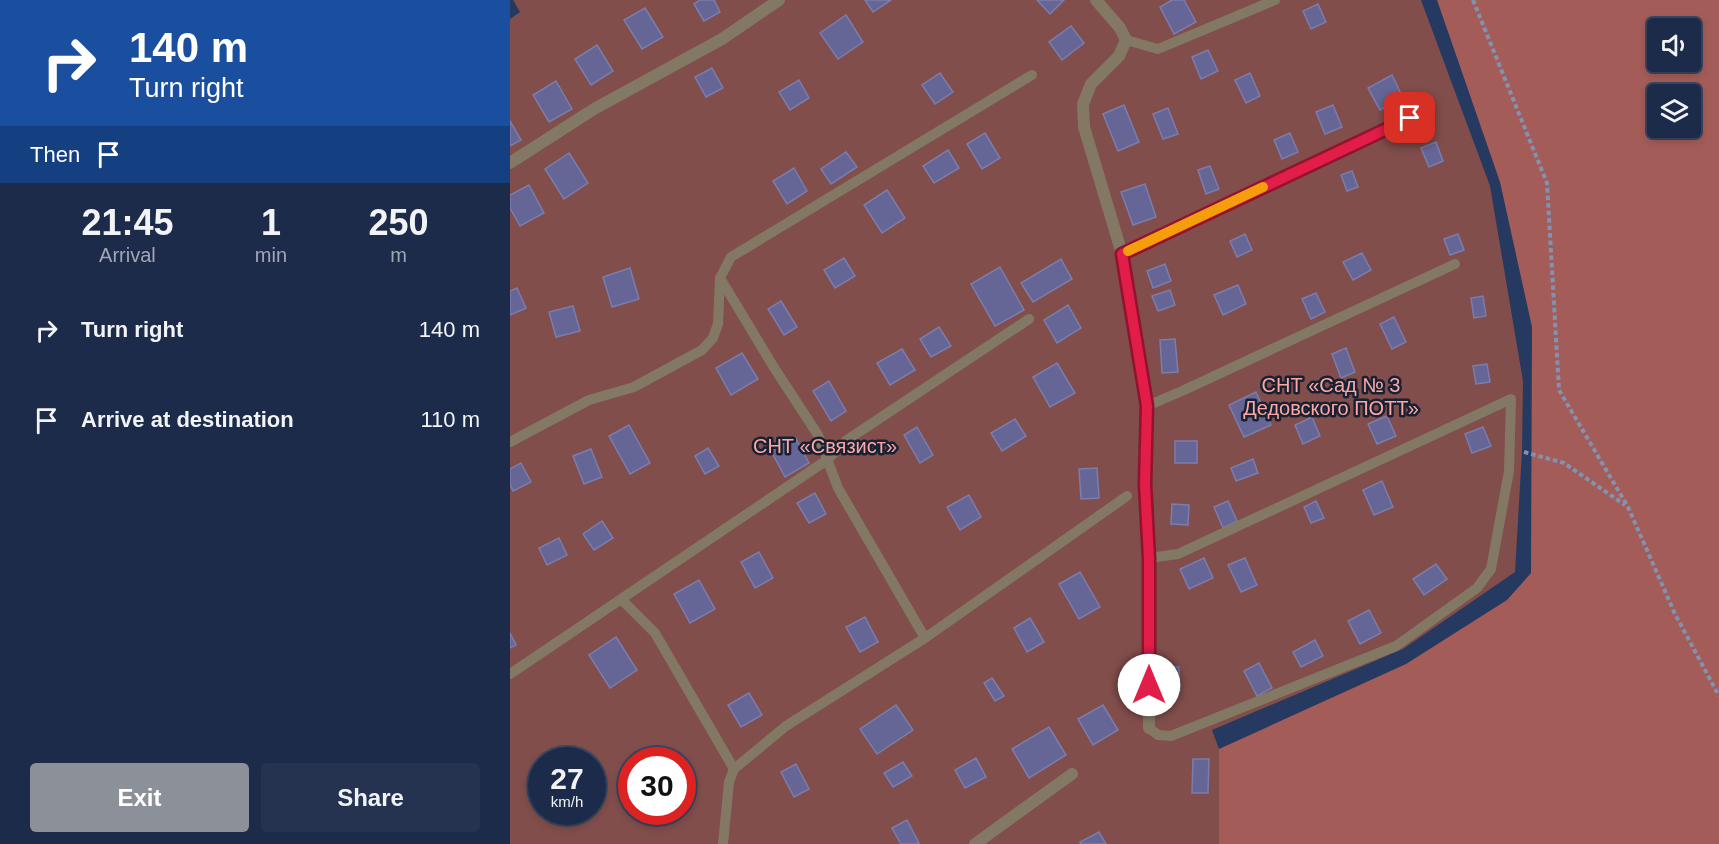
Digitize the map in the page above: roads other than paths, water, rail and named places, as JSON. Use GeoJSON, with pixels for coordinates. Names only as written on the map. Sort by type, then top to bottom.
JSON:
{"type":"FeatureCollection","features":[{"type":"Feature","properties":{"kind":"street"},"geometry":{"type":"LineString","coordinates":[[510,163],[594,109],[722,39],[778,0]]}},
{"type":"Feature","properties":{"kind":"street"},"geometry":{"type":"LineString","coordinates":[[1096,0],[1120,28],[1126,40],[1119,56],[1091,84],[1083,104],[1084,126],[1122,254],[1147,406],[1145,484],[1149,558],[1149,728]]}},
{"type":"Feature","properties":{"kind":"street"},"geometry":{"type":"LineString","coordinates":[[975,844],[1072,774]]}},
{"type":"Feature","properties":{"kind":"lane"},"geometry":{"type":"LineString","coordinates":[[1126,40],[1158,49],[1275,0]]}},
{"type":"Feature","properties":{"kind":"lane"},"geometry":{"type":"LineString","coordinates":[[510,442],[589,400],[634,387],[702,350],[713,338],[718,324],[720,278],[730,257],[1032,75]]}},
{"type":"Feature","properties":{"kind":"lane"},"geometry":{"type":"LineString","coordinates":[[1122,254],[1410,118]]}},
{"type":"Feature","properties":{"kind":"lane"},"geometry":{"type":"LineString","coordinates":[[1147,406],[1455,264]]}},
{"type":"Feature","properties":{"kind":"lane"},"geometry":{"type":"LineString","coordinates":[[720,278],[772,366],[818,435],[838,488],[924,638]]}},
{"type":"Feature","properties":{"kind":"lane"},"geometry":{"type":"LineString","coordinates":[[510,674],[827,460],[847,440],[1029,319]]}},
{"type":"Feature","properties":{"kind":"lane"},"geometry":{"type":"LineString","coordinates":[[1149,558],[1178,554],[1511,399],[1509,471],[1491,569],[1477,588],[1396,645],[1172,736],[1158,735],[1149,728]]}},
{"type":"Feature","properties":{"kind":"lane"},"geometry":{"type":"LineString","coordinates":[[723,844],[729,782],[734,769],[786,726],[924,638],[1127,496]]}},
{"type":"Feature","properties":{"kind":"lane"},"geometry":{"type":"LineString","coordinates":[[622,600],[655,633],[734,769]]}},
{"type":"Feature","properties":{"kind":"park label","name":"СНТ «Сад № 3 Дедовского ПОТТ»"},"geometry":{"type":"Point","coordinates":[1331,396]}},
{"type":"Feature","properties":{"kind":"park label","name":"СНТ «Связист»"},"geometry":{"type":"Point","coordinates":[825,446]}}]}
